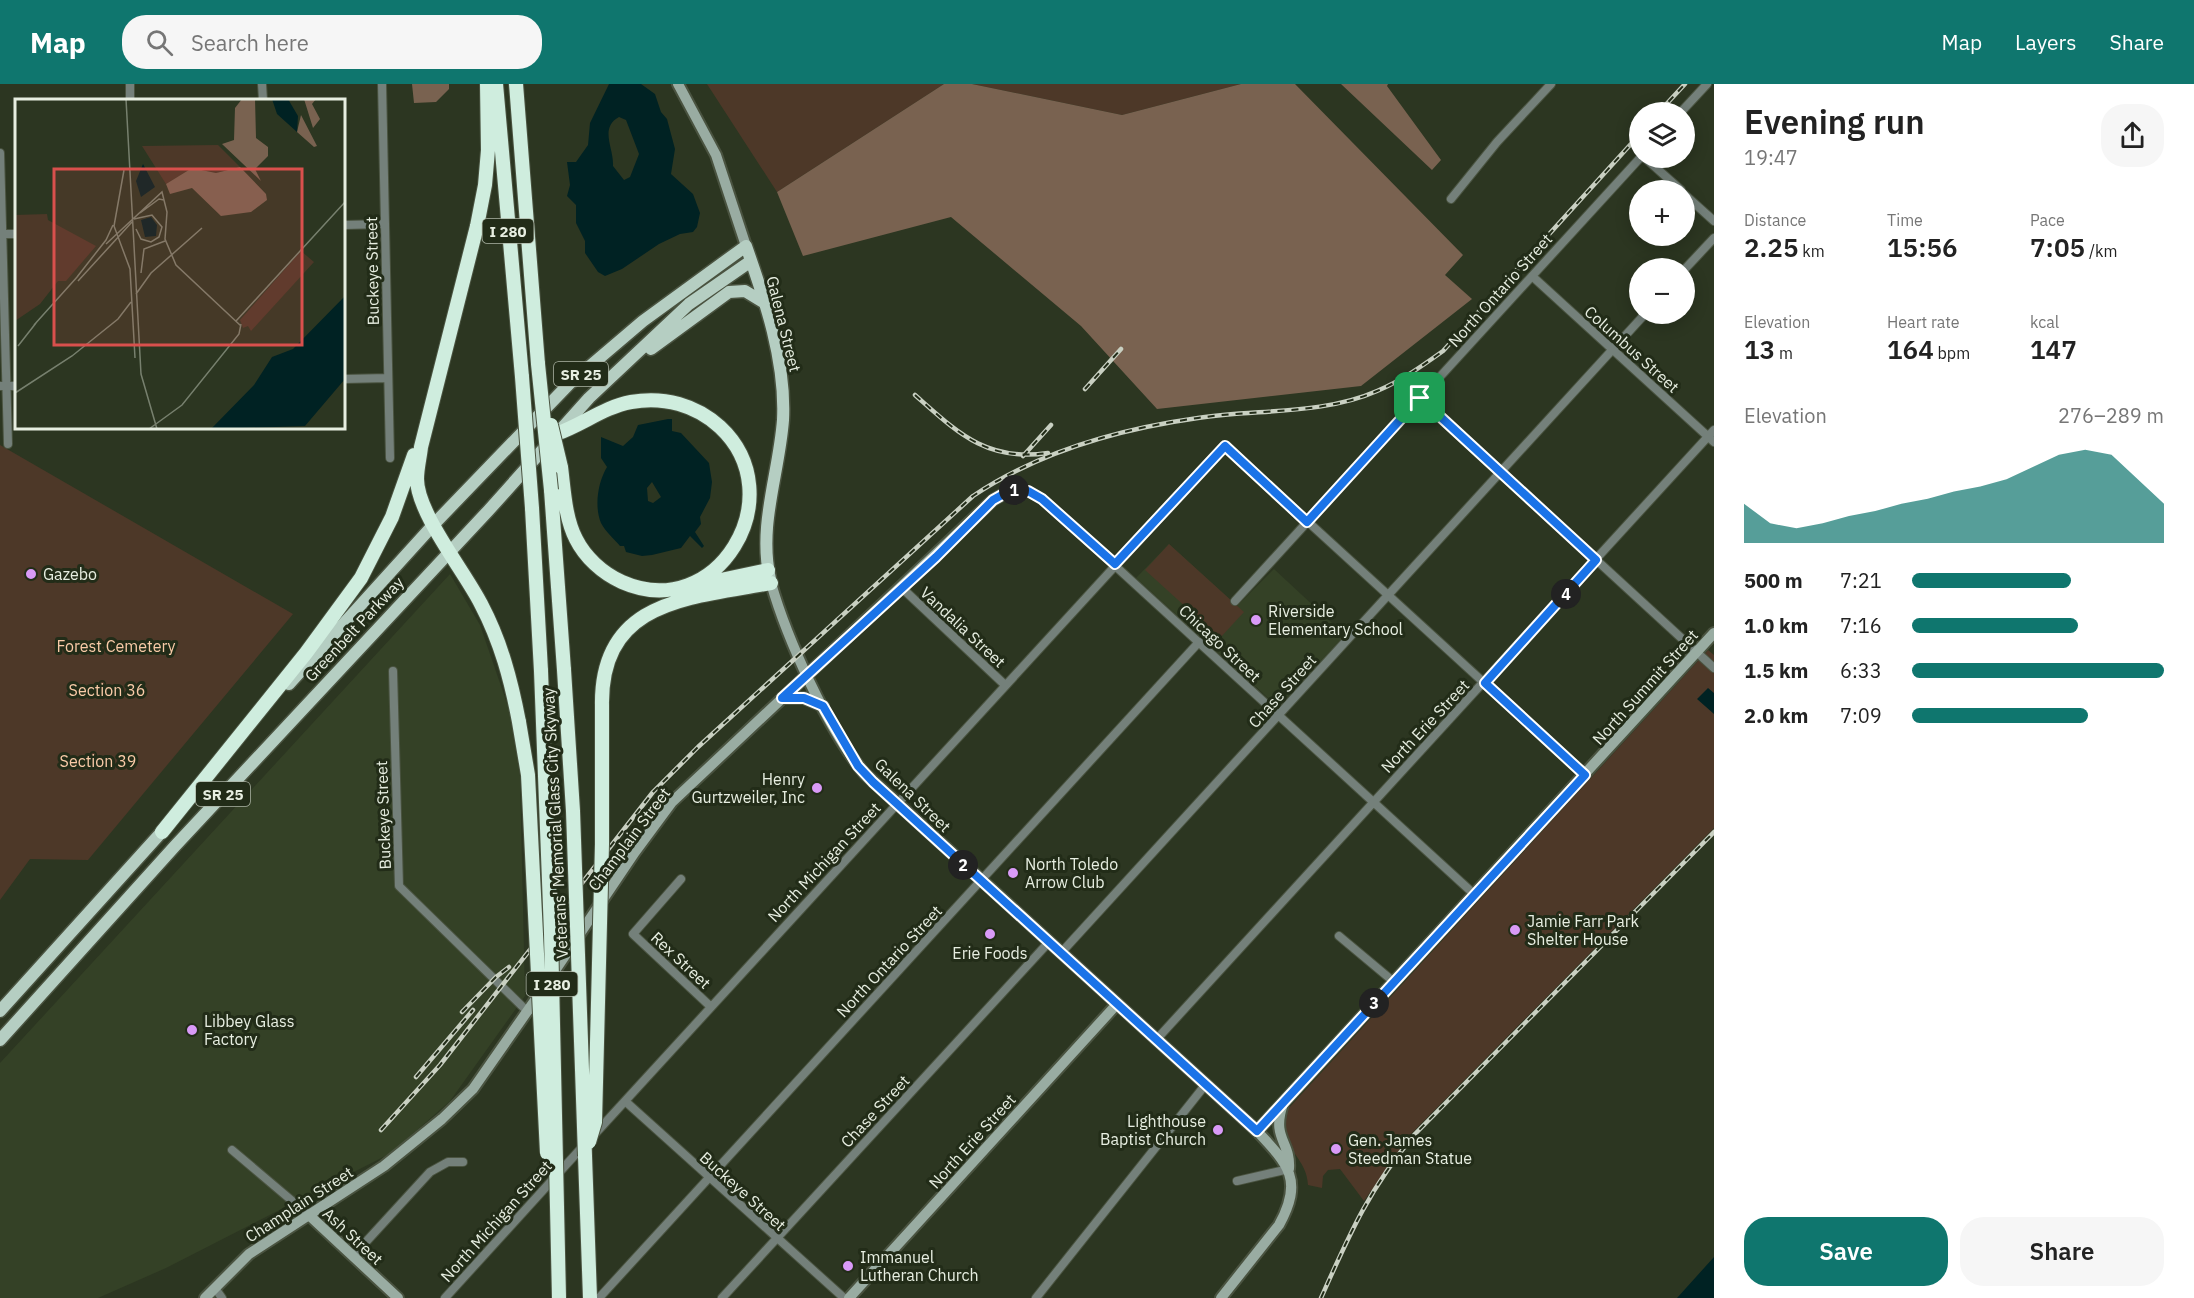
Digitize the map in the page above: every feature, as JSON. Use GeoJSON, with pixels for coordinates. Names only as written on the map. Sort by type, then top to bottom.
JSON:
{"type":"FeatureCollection","features":[{"type":"Feature","properties":{"kind":"highway"},"geometry":{"type":"LineString","coordinates":[[487,84],[489,150],[485,185],[421,447],[417,480],[423,506],[472,587],[496,634],[510,674],[519,722],[528,775],[558,1298]]}},
{"type":"Feature","properties":{"kind":"highway","name":"Veterans' Memorial Glass City Skyway"},"geometry":{"type":"LineString","coordinates":[[496,84],[522,377],[541,671],[551,933],[558,1298]]}},
{"type":"Feature","properties":{"kind":"highway","name":"I 280"},"geometry":{"type":"LineString","coordinates":[[516,84],[538,364]]}},
{"type":"Feature","properties":{"kind":"highway"},"geometry":{"type":"LineString","coordinates":[[538,364],[572,527],[575,538],[591,560],[611,576],[628,584],[654,589],[770,577]]}},
{"type":"Feature","properties":{"kind":"highway","name":"Veterans' Memorial Glass City Skyway"},"geometry":{"type":"LineString","coordinates":[[538,364],[550,490],[573,811],[590,1298]]}},
{"type":"Feature","properties":{"kind":"highway"},"geometry":{"type":"LineString","coordinates":[[162,832],[306,653],[361,578],[392,518],[434,393]]}},
{"type":"Feature","properties":{"kind":"highway"},"geometry":{"type":"LineString","coordinates":[[556,434],[618,405],[657,400],[676,403],[702,413],[728,436],[743,459],[747,473],[750,503],[746,520],[736,543],[723,561],[705,577],[684,587]]}},
{"type":"Feature","properties":{"kind":"highway"},"geometry":{"type":"LineString","coordinates":[[585,1156],[595,1122],[602,844],[601,684],[606,664],[622,636],[644,616],[678,600],[770,577]]}},
{"type":"Feature","properties":{"kind":"main road","name":"Galena Street"},"geometry":{"type":"LineString","coordinates":[[678,84],[716,155],[751,261],[779,362],[784,403],[767,522],[770,577],[823,706],[858,766],[980,881],[1257,1131],[1283,1158],[1289,1169]]}},
{"type":"Feature","properties":{"kind":"main road","name":"Greenbelt Parkway"},"geometry":{"type":"LineString","coordinates":[[0,1011],[162,832],[313,657],[435,523],[569,384],[643,321],[746,246]]}},
{"type":"Feature","properties":{"kind":"main road","name":"Greenbelt Parkway"},"geometry":{"type":"LineString","coordinates":[[0,1040],[589,398],[688,304],[751,261]]}},
{"type":"Feature","properties":{"kind":"main road"},"geometry":{"type":"LineString","coordinates":[[589,398],[678,327],[729,292],[745,291],[763,302]]}},
{"type":"Feature","properties":{"kind":"main road","name":"Champlain Street"},"geometry":{"type":"LineString","coordinates":[[205,1298],[249,1254],[409,1149],[473,1089],[531,1008],[601,901],[672,802],[993,500],[1009,491],[1023,490]]}},
{"type":"Feature","properties":{"kind":"main road","name":"North Summit Street"},"geometry":{"type":"LineString","coordinates":[[1257,1131],[1714,633]]}},
{"type":"Feature","properties":{"kind":"main road"},"geometry":{"type":"LineString","coordinates":[[782,698],[804,698],[823,706]]}},
{"type":"Feature","properties":{"kind":"main road","name":"North Erie Street"},"geometry":{"type":"LineString","coordinates":[[849,1298],[1117,1004]]}},
{"type":"Feature","properties":{"kind":"main road"},"geometry":{"type":"LineString","coordinates":[[1221,1298],[1287,1212],[1292,1191],[1290,1155],[1279,1134],[1279,1117],[1285,1098]]}},
{"type":"Feature","properties":{"kind":"main road","name":"Ash Street"},"geometry":{"type":"LineString","coordinates":[[310,1216],[398,1298]]}},
{"type":"Feature","properties":{"kind":"street"},"geometry":{"type":"LineString","coordinates":[[262,84],[263,99]]}},
{"type":"Feature","properties":{"kind":"street","name":"Buckeye Street"},"geometry":{"type":"LineString","coordinates":[[382,84],[390,458]]}},
{"type":"Feature","properties":{"kind":"street"},"geometry":{"type":"LineString","coordinates":[[1451,199],[1497,142],[1551,84]]}},
{"type":"Feature","properties":{"kind":"street"},"geometry":{"type":"LineString","coordinates":[[1690,102],[1707,84]]}},
{"type":"Feature","properties":{"kind":"street"},"geometry":{"type":"LineString","coordinates":[[0,153],[3,386],[8,444]]}},
{"type":"Feature","properties":{"kind":"street","name":"North Ontario Street"},"geometry":{"type":"LineString","coordinates":[[1235,601],[1631,168]]}},
{"type":"Feature","properties":{"kind":"street"},"geometry":{"type":"LineString","coordinates":[[1656,168],[1669,180]]}},
{"type":"Feature","properties":{"kind":"street"},"geometry":{"type":"LineString","coordinates":[[1695,204],[1714,221]]}},
{"type":"Feature","properties":{"kind":"street"},"geometry":{"type":"LineString","coordinates":[[345,225],[384,224]]}},
{"type":"Feature","properties":{"kind":"street"},"geometry":{"type":"LineString","coordinates":[[1695,258],[1714,238]]}},
{"type":"Feature","properties":{"kind":"street","name":"Columbus Street"},"geometry":{"type":"LineString","coordinates":[[1532,276],[1711,439]]}},
{"type":"Feature","properties":{"kind":"street","name":"Chase Street"},"geometry":{"type":"LineString","coordinates":[[1060,954],[1636,324]]}},
{"type":"Feature","properties":{"kind":"street"},"geometry":{"type":"LineString","coordinates":[[345,379],[388,378]]}},
{"type":"Feature","properties":{"kind":"street"},"geometry":{"type":"LineString","coordinates":[[1420,398],[1714,668]]}},
{"type":"Feature","properties":{"kind":"street","name":"North Erie Street"},"geometry":{"type":"LineString","coordinates":[[1156,1040],[1596,560],[1711,439],[1714,430]]}},
{"type":"Feature","properties":{"kind":"street","name":"North Michigan Street"},"geometry":{"type":"LineString","coordinates":[[445,1298],[1225,446],[1307,522]]}},
{"type":"Feature","properties":{"kind":"street","name":"Chicago Street"},"geometry":{"type":"LineString","coordinates":[[1023,490],[1042,499],[1115,564],[1475,895]]}},
{"type":"Feature","properties":{"kind":"street"},"geometry":{"type":"LineString","coordinates":[[1307,522],[1585,775]]}},
{"type":"Feature","properties":{"kind":"street","name":"Vandalia Street"},"geometry":{"type":"LineString","coordinates":[[902,588],[1005,685]]}},
{"type":"Feature","properties":{"kind":"street","name":"North Ontario Street"},"geometry":{"type":"LineString","coordinates":[[599,1298],[1199,642]]}},
{"type":"Feature","properties":{"kind":"street","name":"Buckeye Street"},"geometry":{"type":"LineString","coordinates":[[393,671],[399,886],[531,1008]]}},
{"type":"Feature","properties":{"kind":"street","name":"Rex Street"},"geometry":{"type":"LineString","coordinates":[[681,879],[633,934],[710,1006]]}},
{"type":"Feature","properties":{"kind":"street"},"geometry":{"type":"LineString","coordinates":[[1339,936],[1394,982]]}},
{"type":"Feature","properties":{"kind":"street","name":"Chase Street"},"geometry":{"type":"LineString","coordinates":[[722,1298],[1048,942]]}},
{"type":"Feature","properties":{"kind":"street"},"geometry":{"type":"LineString","coordinates":[[1036,1298],[1206,1084]]}},
{"type":"Feature","properties":{"kind":"street","name":"Buckeye Street"},"geometry":{"type":"LineString","coordinates":[[625,1101],[844,1298]]}},
{"type":"Feature","properties":{"kind":"street","name":"Ash Street"},"geometry":{"type":"LineString","coordinates":[[232,1150],[310,1216]]}},
{"type":"Feature","properties":{"kind":"street"},"geometry":{"type":"LineString","coordinates":[[353,1256],[430,1172],[448,1162],[462,1162]]}},
{"type":"Feature","properties":{"kind":"street"},"geometry":{"type":"LineString","coordinates":[[1237,1180],[1289,1169]]}},
{"type":"Feature","properties":{"kind":"street"},"geometry":{"type":"LineString","coordinates":[[215,1288],[222,1298]]}},
{"type":"Feature","properties":{"kind":"shaded area"},"geometry":{"type":"Polygon","coordinates":[[[412,84],[449,84],[449,89],[436,102],[414,103],[412,84]]]}},
{"type":"Feature","properties":{"kind":"shaded area"},"geometry":{"type":"Polygon","coordinates":[[[944,84],[972,84],[1122,115],[1241,84],[1295,84],[1463,255],[1445,275],[1472,299],[1361,386],[1157,409],[1081,326],[951,217],[803,256],[777,192],[944,84]]]}},
{"type":"Feature","properties":{"kind":"shaded area"},"geometry":{"type":"Polygon","coordinates":[[[1341,84],[1388,84],[1387,86],[1441,160],[1432,170],[1341,84]]]}},
{"type":"Feature","properties":{"kind":"shaded area","name":"Riverside Elementary School"},"geometry":{"type":"Polygon","coordinates":[[[1169,544],[1237,606],[1274,569],[1345,635],[1278,707],[1136,578],[1169,544]]]}},
{"type":"Feature","properties":{"kind":"shaded area"},"geometry":{"type":"Polygon","coordinates":[[[450,574],[480,625],[512,718],[520,776],[525,996],[450,1101],[391,1153],[166,1268],[98,1298],[0,1298],[0,1063],[450,574]]]}},
{"type":"Feature","properties":{"kind":"green space"},"geometry":{"type":"Polygon","coordinates":[[[707,84],[944,84],[777,192],[707,84]]]}},
{"type":"Feature","properties":{"kind":"green space"},"geometry":{"type":"Polygon","coordinates":[[[972,84],[1241,84],[1122,115],[972,84]]]}},
{"type":"Feature","properties":{"kind":"green space","name":"Forest Cemetery"},"geometry":{"type":"Polygon","coordinates":[[[0,445],[293,614],[88,860],[30,859],[0,900],[0,445]]]}},
{"type":"Feature","properties":{"kind":"green space"},"geometry":{"type":"Polygon","coordinates":[[[1169,544],[1244,612],[1220,638],[1145,570],[1169,544]]]}},
{"type":"Feature","properties":{"kind":"green space"},"geometry":{"type":"Polygon","coordinates":[[[1708,650],[1714,655],[1714,828],[1410,1135],[1364,1201],[1340,1169],[1328,1170],[1323,1176],[1322,1188],[1308,1185],[1302,1165],[1284,1132],[1284,1121],[1288,1109],[1708,650]]]}},
{"type":"Feature","properties":{"kind":"water"},"geometry":{"type":"Polygon","coordinates":[[[609,84],[641,84],[655,94],[661,112],[667,119],[675,149],[671,174],[693,194],[700,213],[697,227],[693,232],[680,234],[659,244],[622,269],[605,276],[598,272],[585,253],[585,241],[576,223],[576,205],[567,196],[570,185],[567,162],[576,162],[588,145],[590,123],[609,84]],[[619,117],[613,122],[609,133],[613,166],[624,180],[630,177],[639,154],[626,120],[619,117]]]}},
{"type":"Feature","properties":{"kind":"water"},"geometry":{"type":"Polygon","coordinates":[[[672,419],[672,431],[681,433],[709,463],[712,482],[710,498],[700,517],[701,524],[695,532],[704,546],[702,548],[690,536],[681,548],[642,556],[626,552],[624,546],[620,546],[601,523],[598,494],[607,467],[601,458],[601,437],[623,446],[633,437],[638,425],[672,419]],[[652,482],[647,488],[648,501],[653,503],[661,497],[652,482]]]}},
{"type":"Feature","properties":{"kind":"water"},"geometry":{"type":"Polygon","coordinates":[[[1708,688],[1714,693],[1714,714],[1697,699],[1708,688]]]}},
{"type":"Feature","properties":{"kind":"water"},"geometry":{"type":"Polygon","coordinates":[[[1714,1257],[1714,1298],[1677,1298],[1714,1257]]]}},
{"type":"Feature","properties":{"kind":"railway"},"geometry":{"type":"LineString","coordinates":[[1668,102],[1685,84]]}},
{"type":"Feature","properties":{"kind":"railway"},"geometry":{"type":"LineString","coordinates":[[381,1130],[440,1065],[653,792],[698,747],[973,496],[1025,466],[1053,454],[1139,428],[1220,415],[1312,408],[1356,399],[1394,383],[1443,351],[1629,146]]}},
{"type":"Feature","properties":{"kind":"railway"},"geometry":{"type":"LineString","coordinates":[[1085,389],[1121,349]]}},
{"type":"Feature","properties":{"kind":"railway"},"geometry":{"type":"LineString","coordinates":[[915,395],[959,432],[990,448],[1026,455],[1048,453]]}},
{"type":"Feature","properties":{"kind":"railway"},"geometry":{"type":"LineString","coordinates":[[1023,456],[1051,425]]}},
{"type":"Feature","properties":{"kind":"railway"},"geometry":{"type":"LineString","coordinates":[[1321,1298],[1362,1212],[1385,1174],[1415,1134],[1714,832]]}},
{"type":"Feature","properties":{"kind":"railway"},"geometry":{"type":"LineString","coordinates":[[462,1012],[509,967]]}},
{"type":"Feature","properties":{"kind":"railway"},"geometry":{"type":"LineString","coordinates":[[416,1077],[473,1010]]}},
{"type":"Feature","properties":{"kind":"place","name":"Gazebo"},"geometry":{"type":"Point","coordinates":[31,574]}},
{"type":"Feature","properties":{"kind":"place","name":"Riverside Elementary School"},"geometry":{"type":"Point","coordinates":[1256,620]}},
{"type":"Feature","properties":{"kind":"place","name":"Henry Gurtzweiler, Inc"},"geometry":{"type":"Point","coordinates":[817,788]}},
{"type":"Feature","properties":{"kind":"place","name":"North Toledo Arrow Club"},"geometry":{"type":"Point","coordinates":[1013,873]}},
{"type":"Feature","properties":{"kind":"place","name":"Jamie Farr Park Shelter House"},"geometry":{"type":"Point","coordinates":[1515,930]}},
{"type":"Feature","properties":{"kind":"place","name":"Erie Foods"},"geometry":{"type":"Point","coordinates":[990,934]}},
{"type":"Feature","properties":{"kind":"place","name":"Libbey Glass Factory"},"geometry":{"type":"Point","coordinates":[192,1030]}},
{"type":"Feature","properties":{"kind":"place","name":"Lighthouse Baptist Church"},"geometry":{"type":"Point","coordinates":[1218,1130]}},
{"type":"Feature","properties":{"kind":"place","name":"Gen. James Steedman Statue"},"geometry":{"type":"Point","coordinates":[1336,1149]}},
{"type":"Feature","properties":{"kind":"place","name":"Immanuel Lutheran Church"},"geometry":{"type":"Point","coordinates":[848,1266]}},
{"type":"Feature","properties":{"kind":"route"},"geometry":{"type":"LineString","coordinates":[[1420,398],[1596,560],[1485,683],[1585,775],[1257,1131],[873,782],[858,766],[823,706],[804,698],[782,698],[1000,495],[1016,490],[1033,493],[1115,564],[1225,446],[1307,522],[1420,398]]}},
{"type":"Feature","properties":{"kind":"park label","name":"Section 36"},"geometry":{"type":"Point","coordinates":[107,690]}},
{"type":"Feature","properties":{"kind":"park label","name":"Section 39"},"geometry":{"type":"Point","coordinates":[98,761]}}]}
